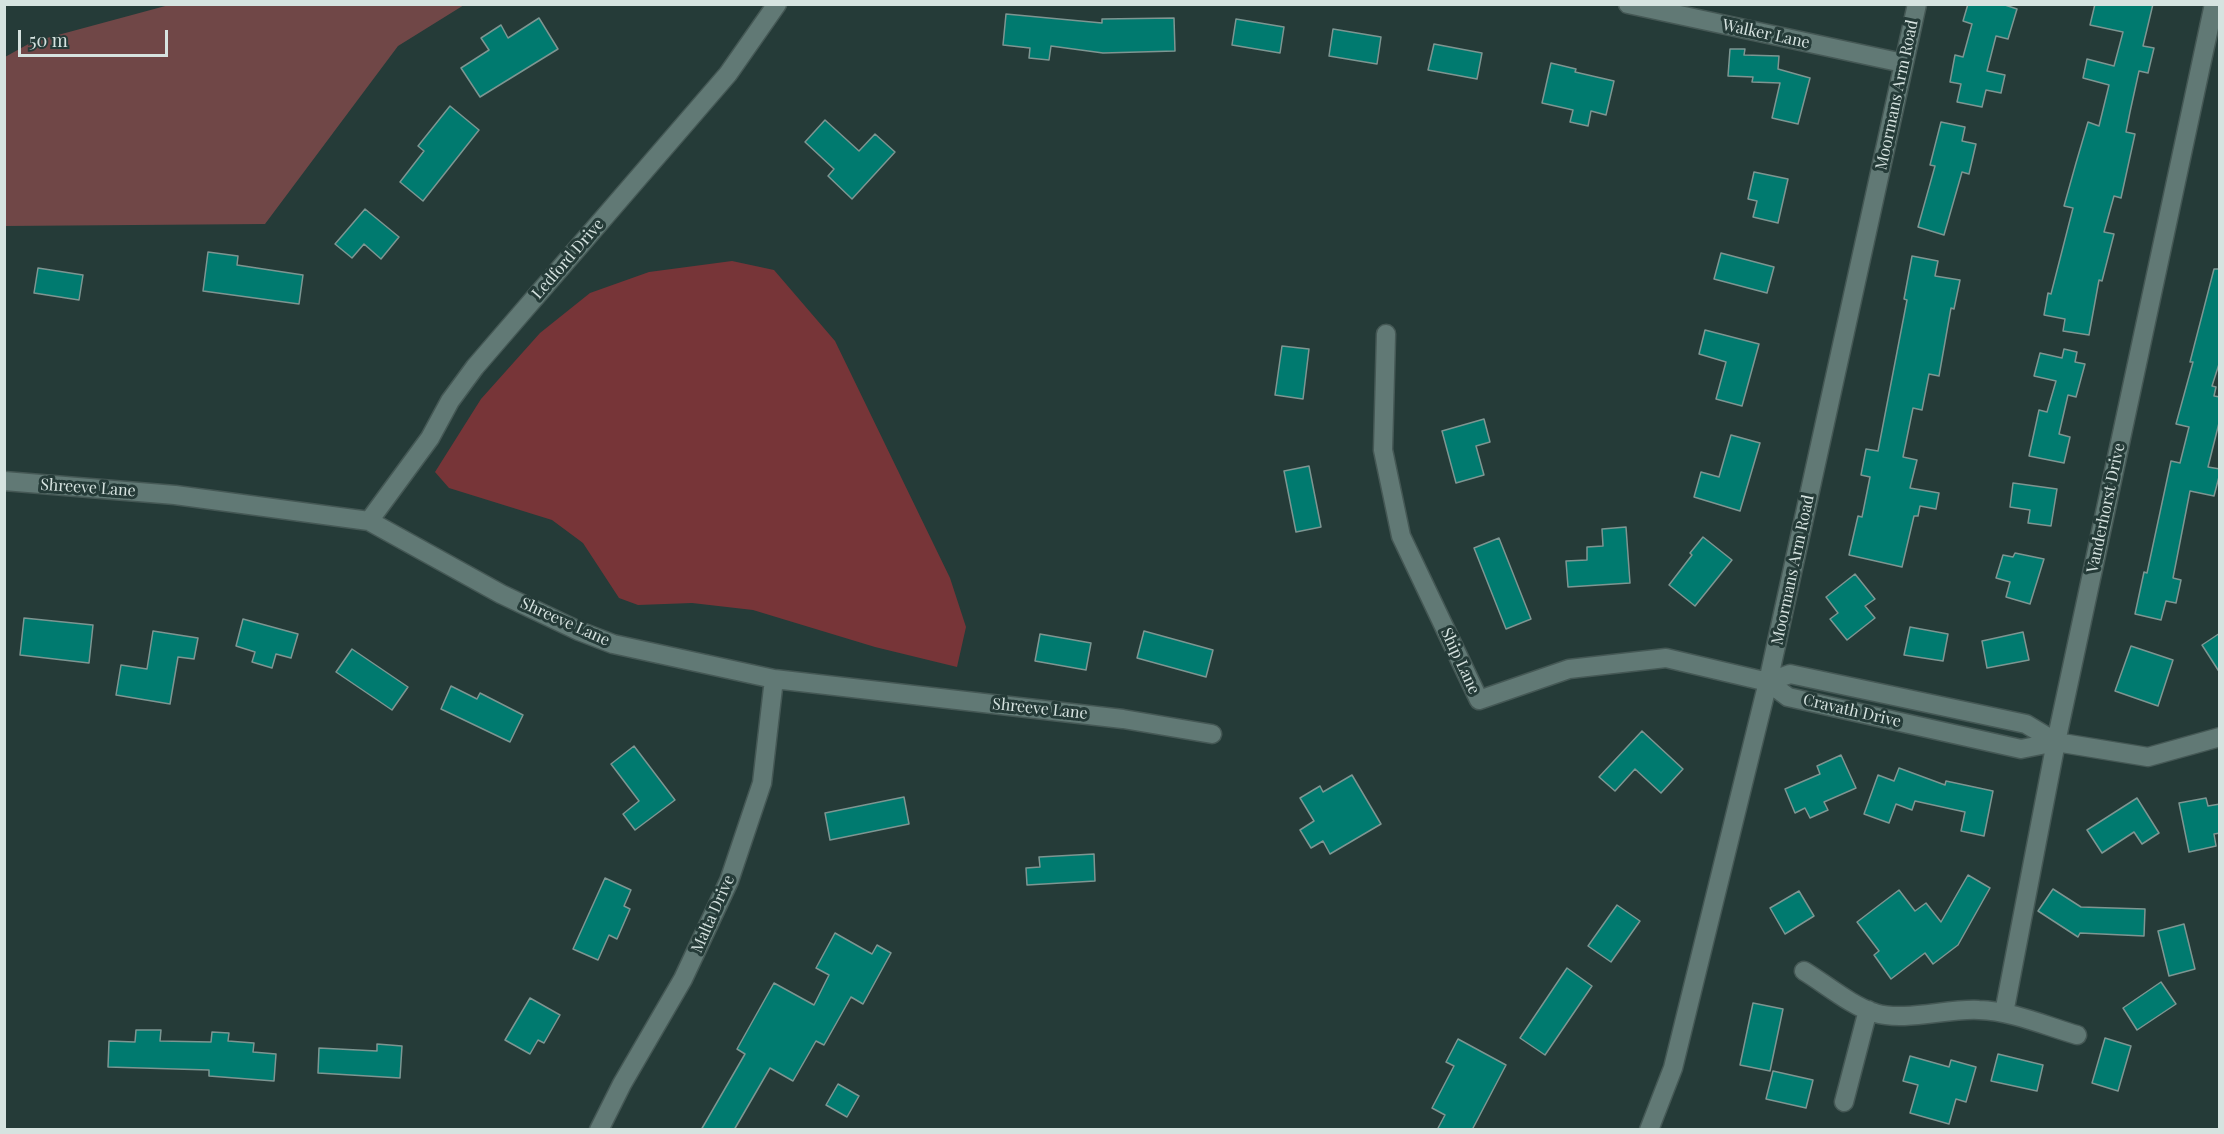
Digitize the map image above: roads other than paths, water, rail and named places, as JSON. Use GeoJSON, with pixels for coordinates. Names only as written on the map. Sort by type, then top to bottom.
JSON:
{"type":"FeatureCollection","features":[{"type":"Feature","properties":{"kind":"street","name":"Ledford Drive"},"geometry":{"type":"LineString","coordinates":[[369,521],[429,438],[450,401],[475,367],[728,74],[777,4]]}},
{"type":"Feature","properties":{"kind":"street","name":"Walker Lane"},"geometry":{"type":"LineString","coordinates":[[1628,4],[1904,63]]}},
{"type":"Feature","properties":{"kind":"street","name":"Moormans Arm Road"},"geometry":{"type":"LineString","coordinates":[[1649,1130],[1673,1068],[1768,682],[1917,4]]}},
{"type":"Feature","properties":{"kind":"street","name":"Vanderhorst Drive"},"geometry":{"type":"LineString","coordinates":[[2004,1013],[2056,742],[2214,4]]}},
{"type":"Feature","properties":{"kind":"street","name":"Ship Lane"},"geometry":{"type":"LineString","coordinates":[[1386,334],[1383,450],[1401,536],[1479,700],[1569,669],[1666,657],[1768,682]]}},
{"type":"Feature","properties":{"kind":"street","name":"Shreeve Lane"},"geometry":{"type":"LineString","coordinates":[[4,481],[175,495],[369,521],[501,594],[579,631],[613,644],[774,679],[1123,719],[1212,734]]}},
{"type":"Feature","properties":{"kind":"street","name":"Cravath Drive"},"geometry":{"type":"LineString","coordinates":[[1768,682],[1790,674],[2025,724],[2056,742]]}},
{"type":"Feature","properties":{"kind":"street","name":"Malta Drive"},"geometry":{"type":"LineString","coordinates":[[599,1130],[622,1084],[683,979],[729,881],[762,783],[774,679]]}},
{"type":"Feature","properties":{"kind":"street","name":"Cravath Drive"},"geometry":{"type":"LineString","coordinates":[[1768,682],[1788,697],[2021,749],[2056,742],[2148,757],[2220,737]]}},
{"type":"Feature","properties":{"kind":"street"},"geometry":{"type":"LineString","coordinates":[[1804,971],[1868,1010],[1888,1015],[1978,1010],[2004,1013],[2077,1035]]}},
{"type":"Feature","properties":{"kind":"street"},"geometry":{"type":"LineString","coordinates":[[1844,1102],[1868,1010]]}}]}
